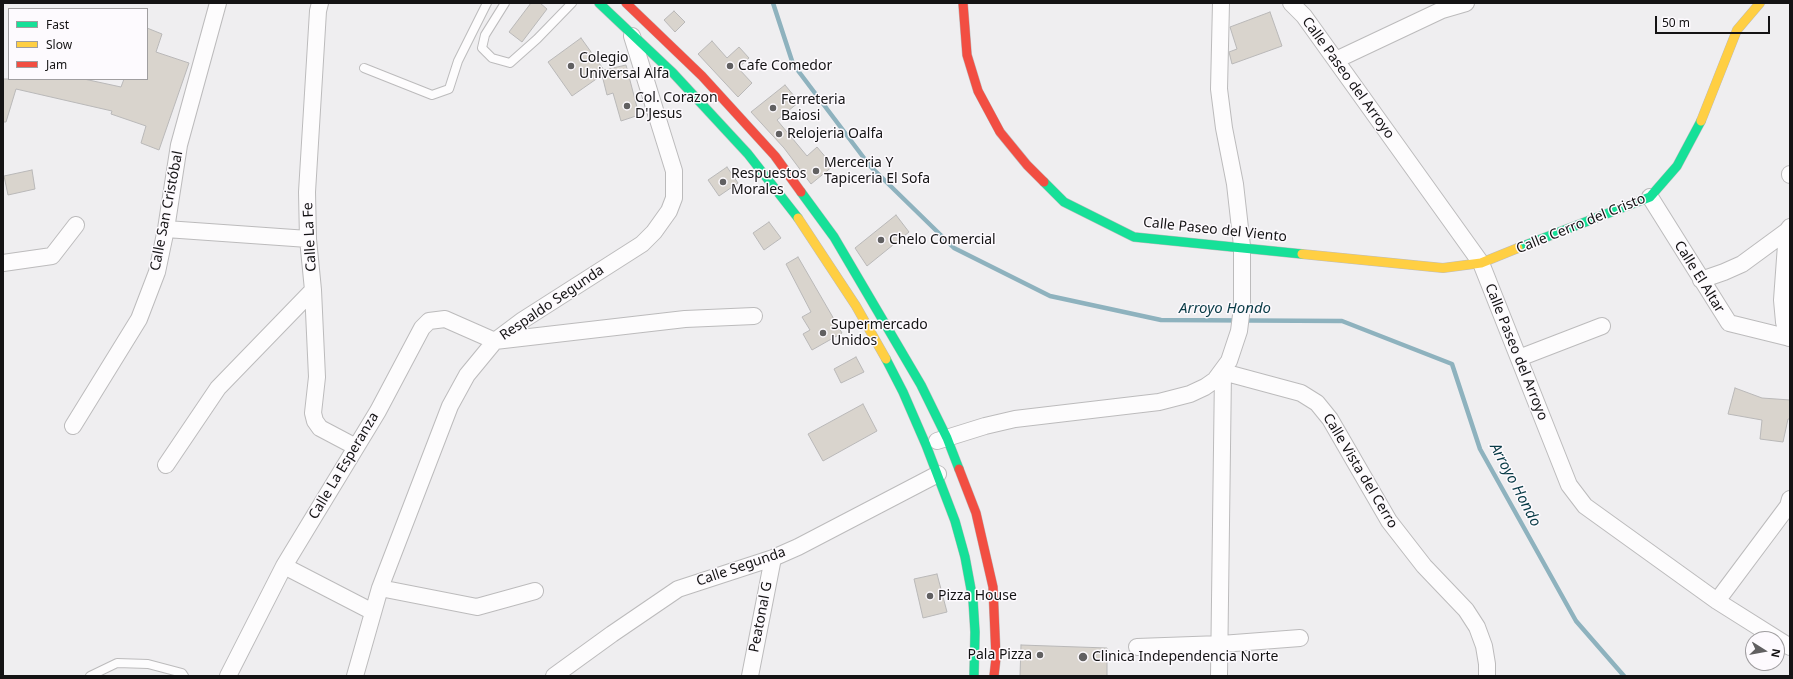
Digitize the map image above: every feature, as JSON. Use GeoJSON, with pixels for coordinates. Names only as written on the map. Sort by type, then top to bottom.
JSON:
{"type":"FeatureCollection","features":[{"type":"Feature","properties":{"kind":"main road"},"geometry":{"type":"LineString","coordinates":[[599,3],[673,73],[748,154],[785,200],[856,306],[903,392],[938,474],[955,521],[965,557],[973,600],[976,632],[974,676]]}},
{"type":"Feature","properties":{"kind":"main road"},"geometry":{"type":"LineString","coordinates":[[626,3],[656,30],[742,119],[775,156],[803,192],[834,237],[895,338],[921,385],[947,438],[976,513],[993,587],[996,658],[994,676]]}},
{"type":"Feature","properties":{"kind":"main road","name":"Calle Paseo del Viento"},"geometry":{"type":"LineString","coordinates":[[963,3],[966,55],[978,91],[1000,132],[1027,165],[1064,202],[1134,237],[1242,246],[1443,268],[1481,263]]}},
{"type":"Feature","properties":{"kind":"main road","name":"Calle Cerro del Cristo"},"geometry":{"type":"LineString","coordinates":[[1481,263],[1650,197],[1677,166],[1700,122],[1737,30],[1760,3]]}},
{"type":"Feature","properties":{"kind":"street","name":"Calle San Cristóbal"},"geometry":{"type":"LineString","coordinates":[[73,426],[139,319],[157,272],[166,229],[179,145],[218,3]]}},
{"type":"Feature","properties":{"kind":"street","name":"Calle La Fe"},"geometry":{"type":"LineString","coordinates":[[320,3],[318,11],[308,192],[308,239],[314,290],[316,377],[313,412],[315,421],[320,428],[356,447]]}},
{"type":"Feature","properties":{"kind":"street"},"geometry":{"type":"LineString","coordinates":[[926,445],[1015,419],[1159,402],[1190,394],[1205,387],[1223,372],[1233,352],[1239,331],[1242,288],[1242,246],[1235,184],[1224,128],[1219,89],[1220,3]]}},
{"type":"Feature","properties":{"kind":"street","name":"Calle Paseo del Arroyo"},"geometry":{"type":"LineString","coordinates":[[1291,3],[1304,16],[1481,263],[1569,485],[1585,506],[1717,601],[1790,647]]}},
{"type":"Feature","properties":{"kind":"street"},"geometry":{"type":"LineString","coordinates":[[1336,60],[1421,19],[1442,10],[1466,3]]}},
{"type":"Feature","properties":{"kind":"street","name":"Respaldo Segunda"},"geometry":{"type":"LineString","coordinates":[[355,676],[380,588],[450,406],[467,375],[495,341],[523,320],[642,244],[654,232],[669,211],[674,198],[674,171],[630,31]]}},
{"type":"Feature","properties":{"kind":"street","name":"Calle El Altar"},"geometry":{"type":"LineString","coordinates":[[1650,197],[1728,323],[1789,338]]}},
{"type":"Feature","properties":{"kind":"street"},"geometry":{"type":"LineString","coordinates":[[3,263],[52,256],[76,225]]}},
{"type":"Feature","properties":{"kind":"street"},"geometry":{"type":"LineString","coordinates":[[166,229],[308,239]]}},
{"type":"Feature","properties":{"kind":"street"},"geometry":{"type":"LineString","coordinates":[[1701,280],[1742,264],[1789,229]]}},
{"type":"Feature","properties":{"kind":"street"},"geometry":{"type":"LineString","coordinates":[[1789,229],[1782,300],[1784,322],[1789,338]]}},
{"type":"Feature","properties":{"kind":"street"},"geometry":{"type":"LineString","coordinates":[[166,465],[218,388],[314,290]]}},
{"type":"Feature","properties":{"kind":"street"},"geometry":{"type":"LineString","coordinates":[[495,341],[685,319],[754,316]]}},
{"type":"Feature","properties":{"kind":"street","name":"Calle La Esperanza"},"geometry":{"type":"LineString","coordinates":[[228,676],[284,566],[378,411],[422,328],[429,321],[444,319],[495,341]]}},
{"type":"Feature","properties":{"kind":"street"},"geometry":{"type":"LineString","coordinates":[[1519,358],[1602,326]]}},
{"type":"Feature","properties":{"kind":"street"},"geometry":{"type":"LineString","coordinates":[[1219,676],[1223,372]]}},
{"type":"Feature","properties":{"kind":"street","name":"Calle Vista del Cerro"},"geometry":{"type":"LineString","coordinates":[[1223,372],[1301,393],[1318,403],[1330,419],[1389,521],[1424,566],[1466,610],[1477,627],[1484,646],[1488,664],[1487,676]]}},
{"type":"Feature","properties":{"kind":"street","name":"Calle Segunda"},"geometry":{"type":"LineString","coordinates":[[554,676],[678,589],[774,558],[938,474]]}},
{"type":"Feature","properties":{"kind":"street"},"geometry":{"type":"LineString","coordinates":[[1717,601],[1788,506],[1790,499]]}},
{"type":"Feature","properties":{"kind":"street","name":"Peatonal G"},"geometry":{"type":"LineString","coordinates":[[750,676],[774,558]]}},
{"type":"Feature","properties":{"kind":"street"},"geometry":{"type":"LineString","coordinates":[[284,566],[373,612]]}},
{"type":"Feature","properties":{"kind":"street"},"geometry":{"type":"LineString","coordinates":[[380,588],[477,607],[535,591]]}},
{"type":"Feature","properties":{"kind":"street"},"geometry":{"type":"LineString","coordinates":[[1138,648],[1300,638]]}},
{"type":"Feature","properties":{"kind":"lane"},"geometry":{"type":"LineString","coordinates":[[364,68],[432,95],[449,89],[458,61],[487,3]]}},
{"type":"Feature","properties":{"kind":"lane"},"geometry":{"type":"LineString","coordinates":[[505,3],[485,35],[482,48],[492,58],[510,63],[537,39],[572,3]]}},
{"type":"Feature","properties":{"kind":"lane"},"geometry":{"type":"LineString","coordinates":[[90,676],[117,663],[148,664],[182,673],[184,676]]}},
{"type":"Feature","properties":{"kind":"building"},"geometry":{"type":"Polygon","coordinates":[[[531,3],[540,3],[547,9],[522,42],[509,32],[531,3]]]}},
{"type":"Feature","properties":{"kind":"building"},"geometry":{"type":"Polygon","coordinates":[[[674,11],[685,22],[675,32],[664,20],[674,11]]]}},
{"type":"Feature","properties":{"kind":"building"},"geometry":{"type":"Polygon","coordinates":[[[1270,12],[1282,46],[1232,64],[1229,52],[1237,49],[1230,27],[1270,12]]]}},
{"type":"Feature","properties":{"kind":"building"},"geometry":{"type":"Polygon","coordinates":[[[148,28],[162,34],[156,52],[189,63],[159,150],[141,143],[146,126],[111,114],[112,111],[16,89],[6,122],[3,122],[3,79],[89,80],[121,87],[124,80],[148,80],[148,28]]]}},
{"type":"Feature","properties":{"kind":"building"},"geometry":{"type":"Polygon","coordinates":[[[581,38],[604,70],[626,65],[639,115],[621,121],[613,93],[607,95],[602,75],[572,96],[548,62],[581,38]]]}},
{"type":"Feature","properties":{"kind":"building"},"geometry":{"type":"Polygon","coordinates":[[[712,41],[727,58],[739,47],[749,58],[738,68],[752,83],[738,97],[698,54],[712,41]]]}},
{"type":"Feature","properties":{"kind":"building"},"geometry":{"type":"Polygon","coordinates":[[[785,85],[799,102],[777,120],[807,156],[817,147],[833,166],[811,184],[784,148],[751,112],[785,85]]]}},
{"type":"Feature","properties":{"kind":"building","name":"Respuestos Morales"},"geometry":{"type":"Polygon","coordinates":[[[727,167],[738,183],[719,196],[708,180],[727,167]]]}},
{"type":"Feature","properties":{"kind":"building"},"geometry":{"type":"Polygon","coordinates":[[[32,170],[35,189],[8,195],[4,176],[32,170]]]}},
{"type":"Feature","properties":{"kind":"building","name":"Chelo Comercial"},"geometry":{"type":"Polygon","coordinates":[[[896,215],[909,232],[867,266],[855,248],[896,215]]]}},
{"type":"Feature","properties":{"kind":"building"},"geometry":{"type":"Polygon","coordinates":[[[769,222],[781,238],[764,250],[753,233],[769,222]]]}},
{"type":"Feature","properties":{"kind":"building"},"geometry":{"type":"Polygon","coordinates":[[[798,257],[842,333],[812,350],[803,334],[810,330],[802,317],[811,312],[786,264],[798,257]]]}},
{"type":"Feature","properties":{"kind":"building"},"geometry":{"type":"Polygon","coordinates":[[[856,357],[864,372],[841,383],[834,369],[856,357]]]}},
{"type":"Feature","properties":{"kind":"building"},"geometry":{"type":"Polygon","coordinates":[[[1735,388],[1762,398],[1790,400],[1790,419],[1788,419],[1783,442],[1760,439],[1762,420],[1728,414],[1735,388]]]}},
{"type":"Feature","properties":{"kind":"building"},"geometry":{"type":"Polygon","coordinates":[[[863,404],[877,431],[823,461],[808,434],[863,404]]]}},
{"type":"Feature","properties":{"kind":"building","name":"Pizza House"},"geometry":{"type":"Polygon","coordinates":[[[937,574],[947,612],[923,618],[914,579],[937,574]]]}},
{"type":"Feature","properties":{"kind":"building"},"geometry":{"type":"Polygon","coordinates":[[[1021,645],[1107,648],[1107,676],[1020,676],[1021,645]]]}},
{"type":"Feature","properties":{"kind":"waterway","name":"Arroyo Hondo"},"geometry":{"type":"LineString","coordinates":[[773,3],[793,64],[870,166],[954,248],[1050,296],[1161,320],[1342,321],[1452,364],[1480,449],[1576,621],[1624,676]]}},
{"type":"Feature","properties":{"kind":"traffic: fast"},"geometry":{"type":"LineString","coordinates":[[599,3],[673,73],[748,154],[798,218]]}},
{"type":"Feature","properties":{"kind":"traffic: fast"},"geometry":{"type":"LineString","coordinates":[[1518,248],[1650,197],[1677,166],[1701,121]]}},
{"type":"Feature","properties":{"kind":"traffic: fast"},"geometry":{"type":"LineString","coordinates":[[1044,182],[1064,202],[1134,237],[1302,254]]}},
{"type":"Feature","properties":{"kind":"traffic: fast"},"geometry":{"type":"LineString","coordinates":[[801,192],[834,237],[921,385],[947,438],[959,469]]}},
{"type":"Feature","properties":{"kind":"traffic: fast"},"geometry":{"type":"LineString","coordinates":[[886,359],[903,392],[926,445],[955,521],[965,557],[973,600],[975,632],[974,676]]}},
{"type":"Feature","properties":{"kind":"traffic: slow"},"geometry":{"type":"LineString","coordinates":[[1701,121],[1737,30],[1760,3]]}},
{"type":"Feature","properties":{"kind":"traffic: slow"},"geometry":{"type":"LineString","coordinates":[[798,218],[856,306],[886,359]]}},
{"type":"Feature","properties":{"kind":"traffic: slow"},"geometry":{"type":"LineString","coordinates":[[1302,254],[1443,268],[1481,263],[1518,248]]}},
{"type":"Feature","properties":{"kind":"traffic: jam"},"geometry":{"type":"LineString","coordinates":[[626,3],[702,76],[775,156],[801,192]]}},
{"type":"Feature","properties":{"kind":"traffic: jam"},"geometry":{"type":"LineString","coordinates":[[963,3],[967,55],[978,91],[1000,132],[1027,165],[1044,182]]}},
{"type":"Feature","properties":{"kind":"traffic: jam"},"geometry":{"type":"LineString","coordinates":[[959,469],[976,513],[993,587],[996,658],[994,676]]}},
{"type":"Feature","properties":{"kind":"place","name":"Colegio Universal Alfa"},"geometry":{"type":"Point","coordinates":[571,66]}},
{"type":"Feature","properties":{"kind":"place","name":"Cafe Comedor"},"geometry":{"type":"Point","coordinates":[730,66]}},
{"type":"Feature","properties":{"kind":"place","name":"Col. Corazon D'Jesus"},"geometry":{"type":"Point","coordinates":[627,106]}},
{"type":"Feature","properties":{"kind":"place","name":"Ferreteria Baiosi"},"geometry":{"type":"Point","coordinates":[773,108]}},
{"type":"Feature","properties":{"kind":"place","name":"Relojeria Oalfa"},"geometry":{"type":"Point","coordinates":[779,134]}},
{"type":"Feature","properties":{"kind":"place","name":"Merceria Y Tapiceria El Sofa"},"geometry":{"type":"Point","coordinates":[816,171]}},
{"type":"Feature","properties":{"kind":"place","name":"Respuestos Morales"},"geometry":{"type":"Point","coordinates":[723,182]}},
{"type":"Feature","properties":{"kind":"place","name":"Chelo Comercial"},"geometry":{"type":"Point","coordinates":[881,240]}},
{"type":"Feature","properties":{"kind":"place","name":"Supermercado Unidos"},"geometry":{"type":"Point","coordinates":[823,333]}},
{"type":"Feature","properties":{"kind":"place","name":"Pizza House"},"geometry":{"type":"Point","coordinates":[930,596]}},
{"type":"Feature","properties":{"kind":"place","name":"Pala Pizza"},"geometry":{"type":"Point","coordinates":[1040,655]}},
{"type":"Feature","properties":{"kind":"place","name":"Clinica Independencia Norte"},"geometry":{"type":"Point","coordinates":[1083,657]}}]}
